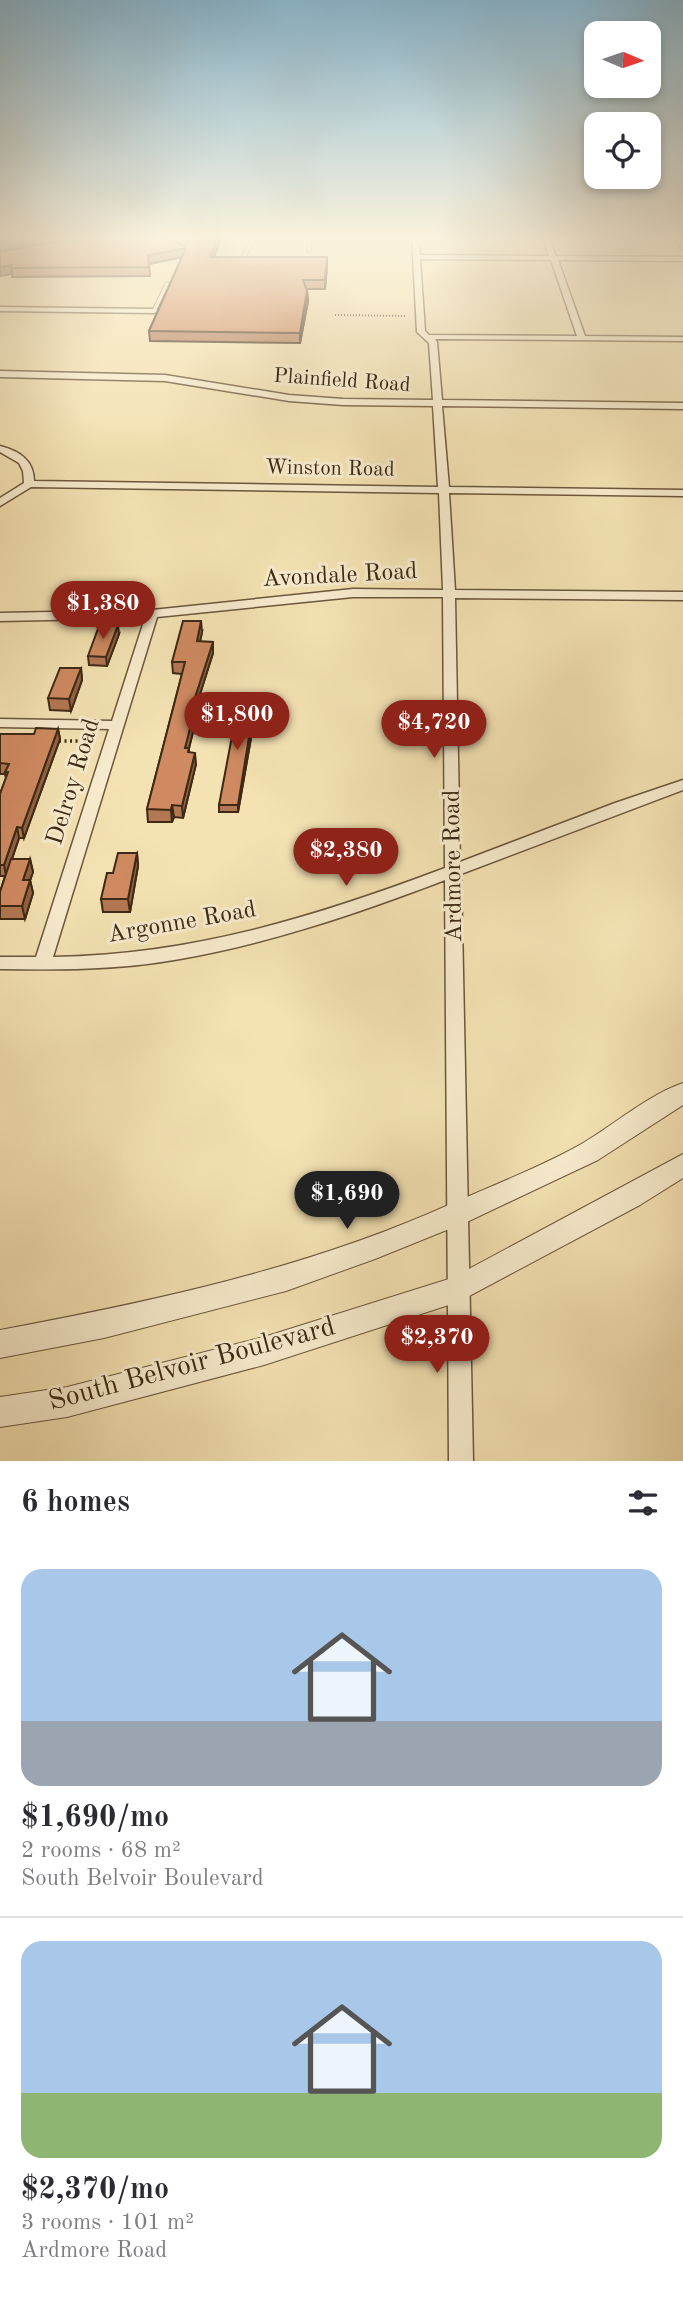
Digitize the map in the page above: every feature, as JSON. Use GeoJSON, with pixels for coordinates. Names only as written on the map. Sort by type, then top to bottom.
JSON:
{"type":"FeatureCollection","features":[{"type":"Feature","properties":{"kind":"street","name":"Ardmore Road"},"geometry":{"type":"LineString","coordinates":[[419,305],[421,332],[433,342],[445,490],[449,593],[460,1213],[458,1289],[461,1461]]}},
{"type":"Feature","properties":{"kind":"street"},"geometry":{"type":"LineString","coordinates":[[571,305],[582,338]]}},
{"type":"Feature","properties":{"kind":"street"},"geometry":{"type":"LineString","coordinates":[[0,309],[154,310]]}},
{"type":"Feature","properties":{"kind":"street"},"geometry":{"type":"LineString","coordinates":[[427,337],[683,339]]}},
{"type":"Feature","properties":{"kind":"street","name":"Plainfield Road"},"geometry":{"type":"LineString","coordinates":[[0,374],[165,378],[317,401],[683,407]]}},
{"type":"Feature","properties":{"kind":"street"},"geometry":{"type":"LineString","coordinates":[[0,449],[25,462],[29,468],[29,484],[0,503]]}},
{"type":"Feature","properties":{"kind":"street","name":"Winston Road"},"geometry":{"type":"LineString","coordinates":[[29,484],[683,493]]}},
{"type":"Feature","properties":{"kind":"street","name":"Avondale Road"},"geometry":{"type":"LineString","coordinates":[[0,617],[152,614],[326,595],[449,593],[683,596]]}},
{"type":"Feature","properties":{"kind":"street","name":"Delroy Road"},"geometry":{"type":"LineString","coordinates":[[42,964],[152,614]]}},
{"type":"Feature","properties":{"kind":"street"},"geometry":{"type":"LineString","coordinates":[[0,723],[115,725]]}},
{"type":"Feature","properties":{"kind":"street","name":"Argonne Road"},"geometry":{"type":"LineString","coordinates":[[0,963],[111,962],[180,953],[252,937],[341,910],[597,813],[683,785]]}},
{"type":"Feature","properties":{"kind":"street"},"geometry":{"type":"LineString","coordinates":[[0,1344],[104,1324],[286,1278],[460,1213],[589,1152],[683,1093]]}},
{"type":"Feature","properties":{"kind":"street","name":"South Belvoir Boulevard"},"geometry":{"type":"LineString","coordinates":[[0,1412],[67,1402],[264,1351],[458,1289],[631,1197],[683,1164]]}},
{"type":"Feature","properties":{"kind":"lane"},"geometry":{"type":"LineString","coordinates":[[154,310],[156,305]]}},
{"type":"Feature","properties":{"kind":"path"},"geometry":{"type":"LineString","coordinates":[[335,315],[409,316]]}},
{"type":"Feature","properties":{"kind":"path"},"geometry":{"type":"LineString","coordinates":[[59,741],[91,741]]}},
{"type":"Feature","properties":{"kind":"building"},"geometry":{"type":"Polygon","coordinates":[[[161,305],[305,305],[300,333],[149,331],[161,305]]]}},
{"type":"Feature","properties":{"kind":"building"},"geometry":{"type":"Polygon","coordinates":[[[183,621],[201,621],[197,641],[213,642],[190,713],[194,713],[185,748],[189,748],[188,752],[195,753],[182,806],[172,805],[171,810],[147,809],[185,662],[172,662],[183,621]]]}},
{"type":"Feature","properties":{"kind":"building"},"geometry":{"type":"Polygon","coordinates":[[[118,625],[106,657],[88,656],[99,626],[118,625]]]}},
{"type":"Feature","properties":{"kind":"building"},"geometry":{"type":"Polygon","coordinates":[[[60,668],[81,668],[69,699],[48,698],[60,668]]]}},
{"type":"Feature","properties":{"kind":"building"},"geometry":{"type":"Polygon","coordinates":[[[240,694],[255,694],[247,731],[250,731],[238,805],[219,805],[240,694]]]}},
{"type":"Feature","properties":{"kind":"building"},"geometry":{"type":"Polygon","coordinates":[[[36,728],[58,729],[22,828],[17,827],[4,865],[0,865],[0,794],[9,764],[0,763],[0,734],[34,734],[36,728]]]}},
{"type":"Feature","properties":{"kind":"building"},"geometry":{"type":"Polygon","coordinates":[[[118,853],[137,853],[128,899],[101,899],[107,873],[113,873],[118,853]]]}},
{"type":"Feature","properties":{"kind":"building"},"geometry":{"type":"Polygon","coordinates":[[[11,859],[30,859],[23,880],[30,880],[22,906],[0,906],[0,892],[11,859]]]}}]}
